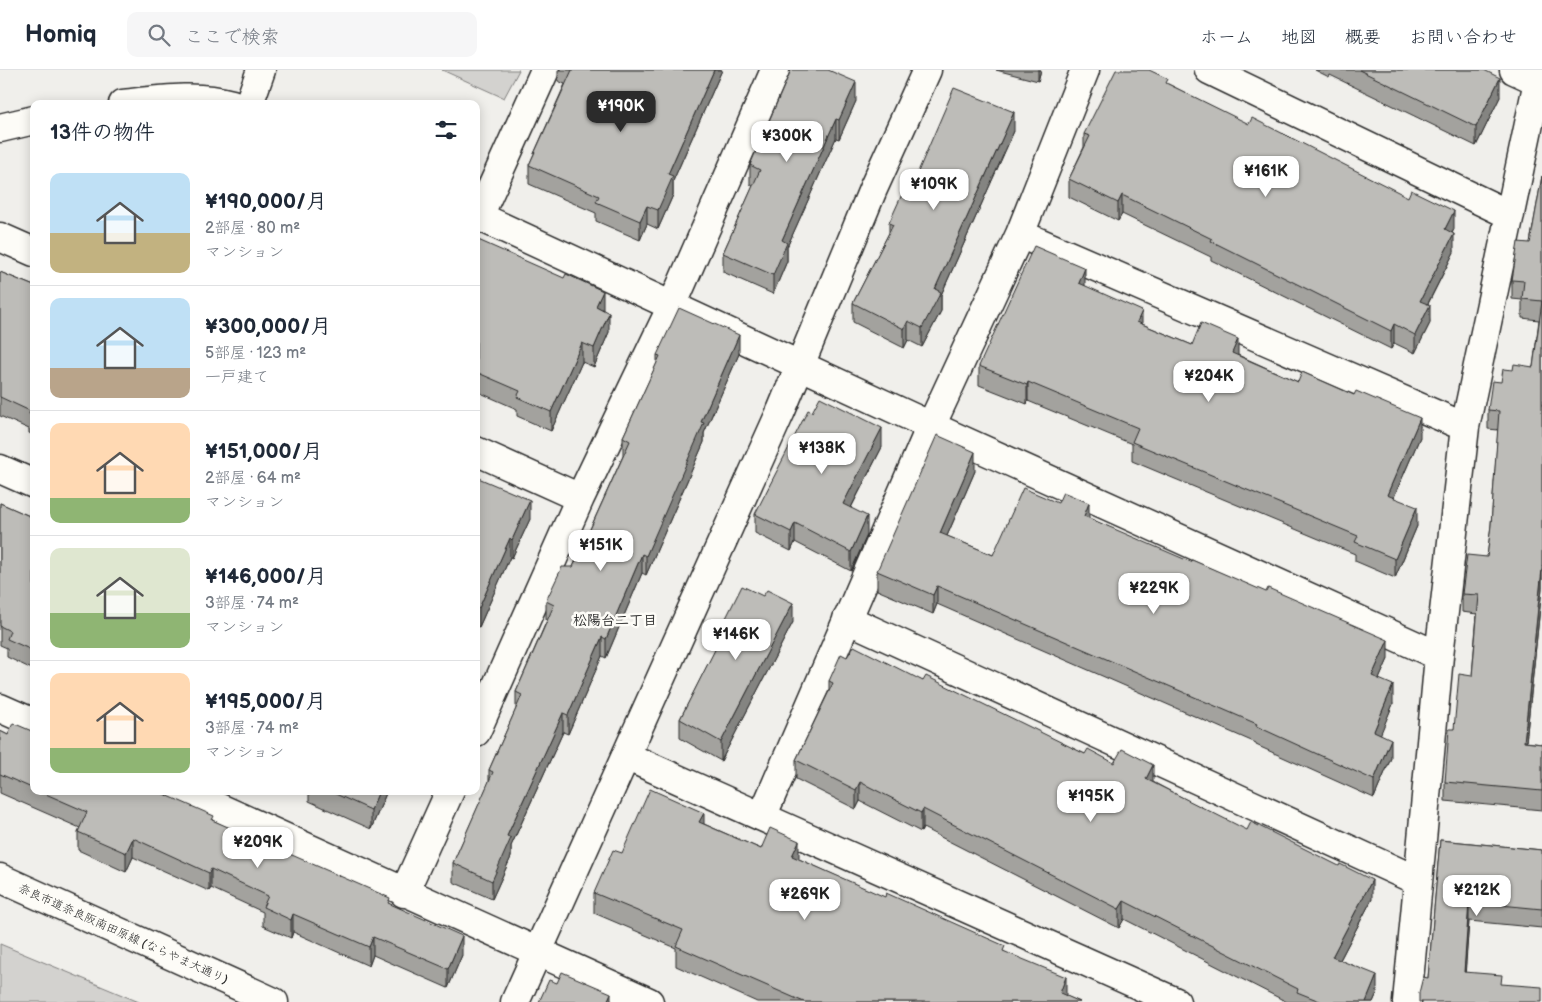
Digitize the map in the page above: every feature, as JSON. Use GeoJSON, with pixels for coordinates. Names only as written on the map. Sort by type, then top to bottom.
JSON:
{"type":"FeatureCollection","features":[{"type":"Feature","properties":{"kind":"street"},"geometry":{"type":"LineString","coordinates":[[250,100],[261,70]]}},
{"type":"Feature","properties":{"kind":"street"},"geometry":{"type":"LineString","coordinates":[[480,209],[545,70]]}},
{"type":"Feature","properties":{"kind":"street"},"geometry":{"type":"LineString","coordinates":[[480,714],[485,691],[672,306],[775,70]]}},
{"type":"Feature","properties":{"kind":"street"},"geometry":{"type":"LineString","coordinates":[[515,1002],[801,365],[873,189],[927,70]]}},
{"type":"Feature","properties":{"kind":"street"},"geometry":{"type":"LineString","coordinates":[[762,817],[931,426],[1020,234],[1085,70]]}},
{"type":"Feature","properties":{"kind":"street"},"geometry":{"type":"LineString","coordinates":[[1209,70],[1510,215]]}},
{"type":"Feature","properties":{"kind":"street"},"geometry":{"type":"LineString","coordinates":[[1407,1002],[1439,656],[1465,428],[1540,81],[1514,70]]}},
{"type":"Feature","properties":{"kind":"street"},"geometry":{"type":"LineString","coordinates":[[157,100],[214,98],[220,100]]}},
{"type":"Feature","properties":{"kind":"street"},"geometry":{"type":"LineString","coordinates":[[0,128],[30,121]]}},
{"type":"Feature","properties":{"kind":"street"},"geometry":{"type":"LineString","coordinates":[[480,216],[931,426],[1439,656]]}},
{"type":"Feature","properties":{"kind":"street"},"geometry":{"type":"LineString","coordinates":[[1020,234],[1465,428]]}},
{"type":"Feature","properties":{"kind":"street"},"geometry":{"type":"LineString","coordinates":[[0,237],[30,250]]}},
{"type":"Feature","properties":{"kind":"street"},"geometry":{"type":"LineString","coordinates":[[480,453],[580,498]]}},
{"type":"Feature","properties":{"kind":"street"},"geometry":{"type":"LineString","coordinates":[[0,469],[30,482]]}},
{"type":"Feature","properties":{"kind":"street"},"geometry":{"type":"LineString","coordinates":[[848,619],[1418,881]]}},
{"type":"Feature","properties":{"kind":"street"},"geometry":{"type":"LineString","coordinates":[[0,708],[30,721]]}},
{"type":"Feature","properties":{"kind":"street"},"geometry":{"type":"LineString","coordinates":[[626,756],[762,817],[1138,994],[1176,1002]]}},
{"type":"Feature","properties":{"kind":"street"},"geometry":{"type":"LineString","coordinates":[[191,795],[404,893],[649,1002]]}},
{"type":"Feature","properties":{"kind":"street"},"geometry":{"type":"LineString","coordinates":[[404,893],[448,795]]}},
{"type":"Feature","properties":{"kind":"street","name":"奈良市道奈良阪南田原線 (ならやま大通り)"},"geometry":{"type":"LineString","coordinates":[[0,878],[274,1002]]}},
{"type":"Feature","properties":{"kind":"shaded area"},"geometry":{"type":"Polygon","coordinates":[[[442,70],[519,70],[504,98],[442,70]]]}},
{"type":"Feature","properties":{"kind":"shaded area"},"geometry":{"type":"Polygon","coordinates":[[[0,944],[139,1002],[0,1002],[0,944]]]}},
{"type":"Feature","properties":{"kind":"building"},"geometry":{"type":"Polygon","coordinates":[[[572,70],[714,70],[668,174],[673,176],[658,210],[647,206],[640,221],[596,202],[599,196],[529,165],[572,70]]]}},
{"type":"Feature","properties":{"kind":"building"},"geometry":{"type":"Polygon","coordinates":[[[791,70],[828,70],[856,82],[839,120],[836,119],[782,240],[787,243],[773,275],[723,253],[760,170],[750,165],[791,70]]]}},
{"type":"Feature","properties":{"kind":"building"},"geometry":{"type":"Polygon","coordinates":[[[1116,70],[1149,70],[1168,79],[1166,83],[1249,124],[1252,118],[1408,197],[1411,190],[1454,211],[1445,229],[1454,234],[1420,301],[1430,305],[1415,335],[1394,324],[1391,331],[1122,195],[1118,203],[1069,179],[1090,136],[1084,134],[1116,70]]]}},
{"type":"Feature","properties":{"kind":"building"},"geometry":{"type":"Polygon","coordinates":[[[1359,70],[1484,70],[1500,78],[1476,127],[1359,70]]]}},
{"type":"Feature","properties":{"kind":"building"},"geometry":{"type":"Polygon","coordinates":[[[954,88],[1014,112],[935,289],[941,292],[922,328],[908,321],[904,329],[853,303],[893,225],[889,223],[909,179],[914,181],[954,88]]]}},
{"type":"Feature","properties":{"kind":"building"},"geometry":{"type":"Polygon","coordinates":[[[1542,176],[1542,301],[1522,299],[1524,281],[1512,280],[1518,242],[1530,243],[1542,176]]]}},
{"type":"Feature","properties":{"kind":"building"},"geometry":{"type":"Polygon","coordinates":[[[480,241],[564,278],[566,274],[603,291],[596,306],[609,313],[594,348],[582,343],[551,412],[517,397],[520,391],[480,374],[480,241]]]}},
{"type":"Feature","properties":{"kind":"building"},"geometry":{"type":"Polygon","coordinates":[[[1034,246],[1085,268],[1079,283],[1142,311],[1137,322],[1192,345],[1201,323],[1238,339],[1232,353],[1298,382],[1302,372],[1354,395],[1356,391],[1420,418],[1387,495],[1417,507],[1395,559],[1355,542],[1358,536],[1132,442],[1138,428],[1028,382],[1027,385],[979,366],[1034,246]]]}},
{"type":"Feature","properties":{"kind":"building"},"geometry":{"type":"Polygon","coordinates":[[[0,272],[30,284],[30,411],[0,397],[0,272]]]}},
{"type":"Feature","properties":{"kind":"building"},"geometry":{"type":"Polygon","coordinates":[[[1542,301],[1542,569],[1524,742],[1542,744],[1542,791],[1445,782],[1449,729],[1454,729],[1459,674],[1472,676],[1479,595],[1462,594],[1467,555],[1487,557],[1491,525],[1499,411],[1488,410],[1492,381],[1501,382],[1503,369],[1513,370],[1514,364],[1533,367],[1542,301]]]}},
{"type":"Feature","properties":{"kind":"building"},"geometry":{"type":"Polygon","coordinates":[[[679,308],[739,335],[701,422],[704,423],[646,556],[642,554],[606,639],[602,637],[568,715],[563,713],[507,836],[511,838],[492,881],[453,863],[493,772],[489,770],[522,695],[516,692],[554,605],[546,601],[562,567],[573,567],[630,441],[623,437],[660,356],[657,355],[679,308]]]}},
{"type":"Feature","properties":{"kind":"building"},"geometry":{"type":"Polygon","coordinates":[[[820,397],[882,428],[843,504],[867,516],[851,552],[795,523],[791,532],[755,514],[808,410],[812,412],[820,397]]]}},
{"type":"Feature","properties":{"kind":"building"},"geometry":{"type":"Polygon","coordinates":[[[937,435],[975,452],[940,533],[993,555],[1023,488],[1058,503],[1063,492],[1089,503],[1084,516],[1266,592],[1268,588],[1388,640],[1372,676],[1393,685],[1374,731],[1391,739],[1374,780],[1256,726],[1257,724],[937,586],[933,595],[877,571],[937,435]]]}},
{"type":"Feature","properties":{"kind":"building"},"geometry":{"type":"Polygon","coordinates":[[[480,479],[530,500],[512,540],[510,538],[480,606],[480,479]]]}},
{"type":"Feature","properties":{"kind":"building"},"geometry":{"type":"Polygon","coordinates":[[[0,503],[30,516],[30,649],[7,639],[10,631],[0,626],[0,503]]]}},
{"type":"Feature","properties":{"kind":"building"},"geometry":{"type":"Polygon","coordinates":[[[742,586],[763,596],[767,590],[793,603],[721,742],[680,719],[727,626],[723,624],[742,586]]]}},
{"type":"Feature","properties":{"kind":"building"},"geometry":{"type":"Polygon","coordinates":[[[854,646],[923,681],[926,676],[1085,754],[1088,749],[1114,763],[1122,749],[1153,765],[1146,779],[1247,830],[1251,822],[1339,866],[1340,864],[1372,880],[1332,957],[1377,975],[1366,1002],[1322,1002],[1297,992],[1298,989],[1124,901],[1119,909],[923,809],[921,813],[860,782],[856,790],[796,760],[833,683],[829,681],[841,654],[847,657],[854,646]]]}},
{"type":"Feature","properties":{"kind":"building"},"geometry":{"type":"Polygon","coordinates":[[[13,723],[30,730],[30,787],[0,774],[0,731],[8,735],[13,723]]]}},
{"type":"Feature","properties":{"kind":"building"},"geometry":{"type":"Polygon","coordinates":[[[650,789],[704,813],[699,822],[761,849],[770,828],[799,841],[792,856],[885,897],[886,893],[1005,946],[1003,951],[1066,977],[1060,993],[1080,1002],[804,1002],[676,946],[683,930],[594,893],[613,850],[622,853],[650,789]]]}},
{"type":"Feature","properties":{"kind":"building"},"geometry":{"type":"Polygon","coordinates":[[[48,795],[166,795],[214,816],[212,820],[390,898],[388,903],[462,936],[448,969],[373,937],[369,947],[293,914],[291,920],[263,907],[268,896],[211,869],[209,873],[133,838],[126,853],[78,832],[87,812],[48,795]]]}},
{"type":"Feature","properties":{"kind":"building"},"geometry":{"type":"Polygon","coordinates":[[[338,795],[377,795],[371,810],[338,795]]]}},
{"type":"Feature","properties":{"kind":"building"},"geometry":{"type":"Polygon","coordinates":[[[1440,840],[1542,850],[1542,909],[1469,902],[1464,972],[1502,975],[1501,984],[1542,987],[1542,1002],[1419,1002],[1423,977],[1428,978],[1440,840]]]}},
{"type":"Feature","properties":{"kind":"building"},"geometry":{"type":"Polygon","coordinates":[[[562,972],[611,993],[607,1002],[539,1002],[549,980],[557,983],[562,972]]]}},
{"type":"Feature","properties":{"kind":"district","name":"松陽台二丁目"},"geometry":{"type":"Point","coordinates":[615,620]}}]}
